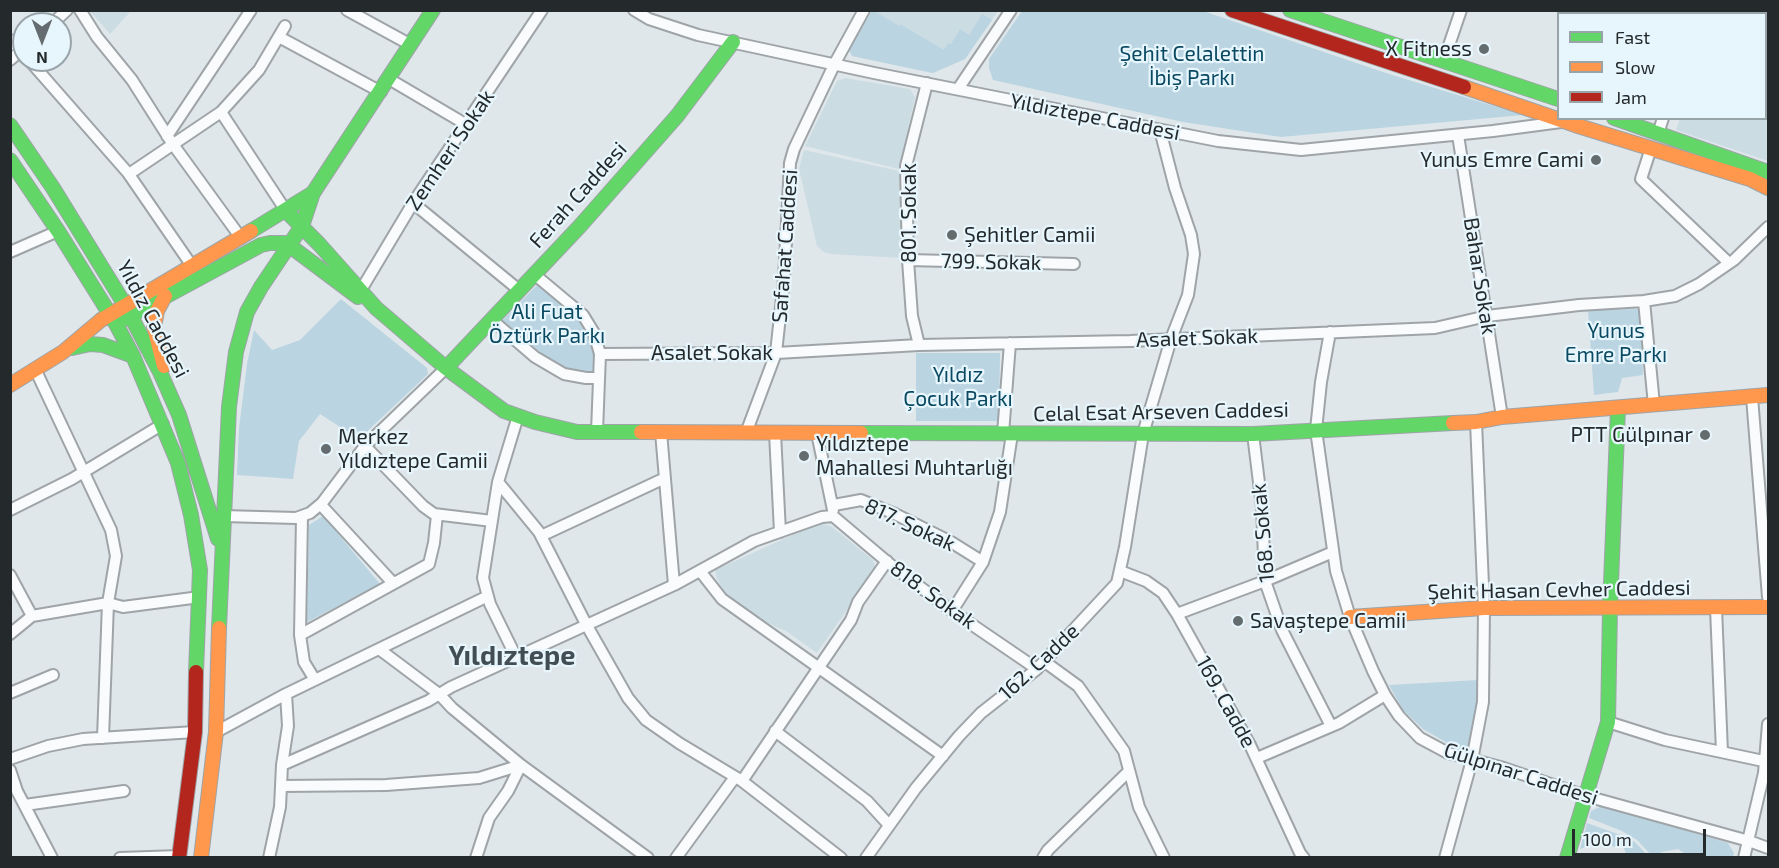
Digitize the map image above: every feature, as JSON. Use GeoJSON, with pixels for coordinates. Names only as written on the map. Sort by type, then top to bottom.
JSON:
{"type":"FeatureCollection","features":[{"type":"Feature","properties":{"kind":"main road"},"geometry":{"type":"LineString","coordinates":[[201,858],[216,732],[223,516],[230,407],[239,338],[253,301],[287,245],[302,226],[313,193],[433,10]]}},
{"type":"Feature","properties":{"kind":"main road"},"geometry":{"type":"LineString","coordinates":[[1232,10],[1557,118]]}},
{"type":"Feature","properties":{"kind":"main road"},"geometry":{"type":"LineString","coordinates":[[1297,12],[1557,99]]}},
{"type":"Feature","properties":{"kind":"main road","name":"Ferah Caddesi"},"geometry":{"type":"LineString","coordinates":[[446,368],[677,116],[733,42]]}},
{"type":"Feature","properties":{"kind":"main road"},"geometry":{"type":"LineString","coordinates":[[1562,120],[1750,179],[1768,188]]}},
{"type":"Feature","properties":{"kind":"main road"},"geometry":{"type":"LineString","coordinates":[[1620,120],[1768,172]]}},
{"type":"Feature","properties":{"kind":"main road","name":"Yıldız Caddesi"},"geometry":{"type":"LineString","coordinates":[[10,125],[53,188],[127,310],[160,372],[179,415],[205,493],[221,551]]}},
{"type":"Feature","properties":{"kind":"main road","name":"Yıldız Caddesi"},"geometry":{"type":"LineString","coordinates":[[10,160],[58,231],[113,319],[133,356],[178,464],[191,514],[200,570],[200,597],[195,732],[179,857]]}},
{"type":"Feature","properties":{"kind":"main road"},"geometry":{"type":"LineString","coordinates":[[10,385],[68,350],[86,331],[113,319],[192,266],[282,214],[313,193]]}},
{"type":"Feature","properties":{"kind":"main road"},"geometry":{"type":"LineString","coordinates":[[282,214],[302,226],[376,308]]}},
{"type":"Feature","properties":{"kind":"main road"},"geometry":{"type":"LineString","coordinates":[[282,214],[274,228],[277,236],[348,290],[376,308]]}},
{"type":"Feature","properties":{"kind":"main road"},"geometry":{"type":"LineString","coordinates":[[127,310],[165,296],[261,245],[270,243],[287,245]]}},
{"type":"Feature","properties":{"kind":"main road"},"geometry":{"type":"LineString","coordinates":[[165,296],[157,311],[154,327],[179,415]]}},
{"type":"Feature","properties":{"kind":"main road","name":"Celal Esat Arseven Caddesi"},"geometry":{"type":"LineString","coordinates":[[376,308],[446,368],[504,411],[577,432],[1253,434],[1476,422],[1502,417],[1768,395]]}},
{"type":"Feature","properties":{"kind":"main road"},"geometry":{"type":"LineString","coordinates":[[68,350],[90,344],[103,345],[133,356]]}},
{"type":"Feature","properties":{"kind":"main road"},"geometry":{"type":"LineString","coordinates":[[1567,858],[1608,722],[1618,408]]}},
{"type":"Feature","properties":{"kind":"main road","name":"Şehit Hasan Cevher Caddesi"},"geometry":{"type":"LineString","coordinates":[[1350,617],[1484,609],[1768,607]]}},
{"type":"Feature","properties":{"kind":"street"},"geometry":{"type":"LineString","coordinates":[[80,10],[240,238]]}},
{"type":"Feature","properties":{"kind":"street"},"geometry":{"type":"LineString","coordinates":[[170,139],[250,10]]}},
{"type":"Feature","properties":{"kind":"street"},"geometry":{"type":"LineString","coordinates":[[347,10],[363,14],[411,45]]}},
{"type":"Feature","properties":{"kind":"street","name":"Zemheri Sokak"},"geometry":{"type":"LineString","coordinates":[[361,290],[413,203],[542,10]]}},
{"type":"Feature","properties":{"kind":"street","name":"Yıldıztepe Caddesi"},"geometry":{"type":"LineString","coordinates":[[634,10],[649,19],[688,32],[927,83],[1218,141],[1301,150],[1458,135],[1565,121]]}},
{"type":"Feature","properties":{"kind":"street","name":"Safahat Caddesi"},"geometry":{"type":"LineString","coordinates":[[746,433],[776,353],[784,279],[790,164],[794,149],[835,63],[864,10]]}},
{"type":"Feature","properties":{"kind":"street"},"geometry":{"type":"LineString","coordinates":[[958,89],[1011,10]]}},
{"type":"Feature","properties":{"kind":"street"},"geometry":{"type":"LineString","coordinates":[[1444,60],[1461,10]]}},
{"type":"Feature","properties":{"kind":"street"},"geometry":{"type":"LineString","coordinates":[[129,174],[170,139],[221,111],[259,70],[285,26]]}},
{"type":"Feature","properties":{"kind":"street"},"geometry":{"type":"LineString","coordinates":[[279,37],[381,92]]}},
{"type":"Feature","properties":{"kind":"street"},"geometry":{"type":"LineString","coordinates":[[40,72],[129,174],[192,266]]}},
{"type":"Feature","properties":{"kind":"street"},"geometry":{"type":"LineString","coordinates":[[389,79],[467,125]]}},
{"type":"Feature","properties":{"kind":"street","name":"801. Sokak"},"geometry":{"type":"LineString","coordinates":[[919,345],[912,316],[906,166],[927,83]]}},
{"type":"Feature","properties":{"kind":"street"},"geometry":{"type":"LineString","coordinates":[[221,111],[282,214]]}},
{"type":"Feature","properties":{"kind":"street"},"geometry":{"type":"LineString","coordinates":[[1658,134],[1663,120]]}},
{"type":"Feature","properties":{"kind":"street","name":"162. Cadde"},"geometry":{"type":"LineString","coordinates":[[867,855],[943,756],[981,713],[1041,666],[1117,583],[1143,434],[1188,295],[1194,254],[1191,235],[1175,188],[1160,130]]}},
{"type":"Feature","properties":{"kind":"street","name":"Bahar Sokak"},"geometry":{"type":"LineString","coordinates":[[1458,135],[1502,417]]}},
{"type":"Feature","properties":{"kind":"street"},"geometry":{"type":"LineString","coordinates":[[1651,148],[1641,179],[1729,264]]}},
{"type":"Feature","properties":{"kind":"street"},"geometry":{"type":"LineString","coordinates":[[413,203],[519,290]]}},
{"type":"Feature","properties":{"kind":"street","name":"Asalet Sokak"},"geometry":{"type":"LineString","coordinates":[[600,354],[776,353],[919,345],[1172,339],[1435,328],[1487,316],[1579,305],[1644,302],[1675,296],[1699,284],[1729,264],[1768,227]]}},
{"type":"Feature","properties":{"kind":"street"},"geometry":{"type":"LineString","coordinates":[[10,252],[58,231]]}},
{"type":"Feature","properties":{"kind":"street","name":"799. Sokak"},"geometry":{"type":"LineString","coordinates":[[908,260],[1074,264]]}},
{"type":"Feature","properties":{"kind":"street"},"geometry":{"type":"LineString","coordinates":[[534,274],[584,315],[594,333],[600,354],[597,432]]}},
{"type":"Feature","properties":{"kind":"street"},"geometry":{"type":"LineString","coordinates":[[1644,302],[1654,405]]}},
{"type":"Feature","properties":{"kind":"street"},"geometry":{"type":"LineString","coordinates":[[492,320],[535,357],[564,374],[598,378]]}},
{"type":"Feature","properties":{"kind":"street","name":"Gülpınar Caddesi"},"geometry":{"type":"LineString","coordinates":[[1330,332],[1321,382],[1316,430],[1336,571],[1350,617],[1373,671],[1399,716],[1420,738],[1448,753],[1586,796],[1768,848]]}},
{"type":"Feature","properties":{"kind":"street"},"geometry":{"type":"LineString","coordinates":[[952,611],[983,561],[1000,512],[1008,434],[1010,343]]}},
{"type":"Feature","properties":{"kind":"street"},"geometry":{"type":"LineString","coordinates":[[223,516],[296,518],[310,513],[321,504],[365,446],[446,368]]}},
{"type":"Feature","properties":{"kind":"street"},"geometry":{"type":"LineString","coordinates":[[36,371],[84,471],[113,539],[116,556],[108,603],[103,738]]}},
{"type":"Feature","properties":{"kind":"street"},"geometry":{"type":"LineString","coordinates":[[1752,397],[1768,597]]}},
{"type":"Feature","properties":{"kind":"street"},"geometry":{"type":"LineString","coordinates":[[516,657],[488,596],[483,578],[498,482],[518,416]]}},
{"type":"Feature","properties":{"kind":"street"},"geometry":{"type":"LineString","coordinates":[[1445,858],[1473,760],[1483,702],[1484,609],[1476,422]]}},
{"type":"Feature","properties":{"kind":"street"},"geometry":{"type":"LineString","coordinates":[[10,510],[84,471],[163,424]]}},
{"type":"Feature","properties":{"kind":"street"},"geometry":{"type":"LineString","coordinates":[[661,432],[674,585]]}},
{"type":"Feature","properties":{"kind":"street"},"geometry":{"type":"LineString","coordinates":[[775,433],[780,532]]}},
{"type":"Feature","properties":{"kind":"street"},"geometry":{"type":"LineString","coordinates":[[817,433],[833,511]]}},
{"type":"Feature","properties":{"kind":"street","name":"168. Sokak"},"geometry":{"type":"LineString","coordinates":[[1253,434],[1262,507],[1265,581],[1282,630],[1331,726]]}},
{"type":"Feature","properties":{"kind":"street"},"geometry":{"type":"LineString","coordinates":[[365,446],[423,506],[437,514],[492,521]]}},
{"type":"Feature","properties":{"kind":"street"},"geometry":{"type":"LineString","coordinates":[[541,536],[665,478]]}},
{"type":"Feature","properties":{"kind":"street"},"geometry":{"type":"LineString","coordinates":[[498,482],[541,536],[586,624],[628,698],[646,720],[738,779],[841,858]]}},
{"type":"Feature","properties":{"kind":"street","name":"817. Sokak"},"geometry":{"type":"LineString","coordinates":[[282,765],[428,701],[451,687],[674,585],[754,542],[861,500],[951,542],[983,561]]}},
{"type":"Feature","properties":{"kind":"street"},"geometry":{"type":"LineString","coordinates":[[321,504],[393,583]]}},
{"type":"Feature","properties":{"kind":"street","name":"818. Sokak"},"geometry":{"type":"LineString","coordinates":[[833,511],[887,561],[952,611],[1078,686],[1124,751],[1139,807],[1164,858]]}},
{"type":"Feature","properties":{"kind":"street"},"geometry":{"type":"LineString","coordinates":[[300,635],[429,564],[437,514]]}},
{"type":"Feature","properties":{"kind":"street"},"geometry":{"type":"LineString","coordinates":[[302,516],[300,635],[304,662],[315,680]]}},
{"type":"Feature","properties":{"kind":"street"},"geometry":{"type":"LineString","coordinates":[[1177,614],[1265,581],[1333,552]]}},
{"type":"Feature","properties":{"kind":"street"},"geometry":{"type":"LineString","coordinates":[[676,858],[775,731],[851,620],[858,602],[887,561]]}},
{"type":"Feature","properties":{"kind":"street"},"geometry":{"type":"LineString","coordinates":[[700,571],[722,599],[943,756]]}},
{"type":"Feature","properties":{"kind":"street","name":"169. Cadde"},"geometry":{"type":"LineString","coordinates":[[1120,571],[1146,581],[1163,593],[1177,614],[1257,758],[1304,858]]}},
{"type":"Feature","properties":{"kind":"street"},"geometry":{"type":"LineString","coordinates":[[10,575],[32,616]]}},
{"type":"Feature","properties":{"kind":"street"},"geometry":{"type":"LineString","coordinates":[[216,732],[286,694],[488,596]]}},
{"type":"Feature","properties":{"kind":"street"},"geometry":{"type":"LineString","coordinates":[[10,634],[32,616],[108,603],[123,608],[200,597]]}},
{"type":"Feature","properties":{"kind":"street"},"geometry":{"type":"LineString","coordinates":[[1716,608],[1722,752]]}},
{"type":"Feature","properties":{"kind":"street"},"geometry":{"type":"LineString","coordinates":[[379,649],[439,694],[452,708],[521,765],[648,858]]}},
{"type":"Feature","properties":{"kind":"street"},"geometry":{"type":"LineString","coordinates":[[10,693],[53,675]]}},
{"type":"Feature","properties":{"kind":"street"},"geometry":{"type":"LineString","coordinates":[[269,858],[280,807],[282,765],[288,726],[286,694]]}},
{"type":"Feature","properties":{"kind":"street"},"geometry":{"type":"LineString","coordinates":[[1257,758],[1331,726],[1385,695]]}},
{"type":"Feature","properties":{"kind":"street"},"geometry":{"type":"LineString","coordinates":[[1608,722],[1665,740],[1767,762]]}},
{"type":"Feature","properties":{"kind":"street"},"geometry":{"type":"LineString","coordinates":[[1744,858],[1767,762],[1768,724]]}},
{"type":"Feature","properties":{"kind":"street"},"geometry":{"type":"LineString","coordinates":[[775,731],[867,801],[889,825]]}},
{"type":"Feature","properties":{"kind":"street"},"geometry":{"type":"LineString","coordinates":[[10,759],[48,746],[103,738],[195,732]]}},
{"type":"Feature","properties":{"kind":"street"},"geometry":{"type":"LineString","coordinates":[[281,786],[386,785],[480,778],[521,765]]}},
{"type":"Feature","properties":{"kind":"street"},"geometry":{"type":"LineString","coordinates":[[476,858],[489,819],[508,791],[521,765]]}},
{"type":"Feature","properties":{"kind":"street"},"geometry":{"type":"LineString","coordinates":[[10,770],[24,806],[52,858]]}},
{"type":"Feature","properties":{"kind":"street"},"geometry":{"type":"LineString","coordinates":[[1043,858],[1048,850],[1129,771]]}},
{"type":"Feature","properties":{"kind":"street"},"geometry":{"type":"LineString","coordinates":[[24,806],[124,791]]}},
{"type":"Feature","properties":{"kind":"street"},"geometry":{"type":"LineString","coordinates":[[867,855],[879,858]]}},
{"type":"Feature","properties":{"kind":"street"},"geometry":{"type":"LineString","coordinates":[[120,858],[179,857]]}},
{"type":"Feature","properties":{"kind":"shaded area"},"geometry":{"type":"Polygon","coordinates":[[[90,11],[131,11],[110,34],[90,11]]]}},
{"type":"Feature","properties":{"kind":"shaded area"},"geometry":{"type":"Polygon","coordinates":[[[872,11],[998,11],[965,59],[933,73],[852,56],[872,11]]]}},
{"type":"Feature","properties":{"kind":"shaded area"},"geometry":{"type":"Polygon","coordinates":[[[845,78],[910,89],[915,97],[899,169],[805,146],[837,81],[845,78]]]}},
{"type":"Feature","properties":{"kind":"shaded area"},"geometry":{"type":"Polygon","coordinates":[[[1768,85],[1768,161],[1676,130],[1680,120],[1767,120],[1768,85]]]}},
{"type":"Feature","properties":{"kind":"shaded area"},"geometry":{"type":"Polygon","coordinates":[[[804,150],[899,171],[903,258],[831,254],[817,246],[799,169],[804,150]]]}},
{"type":"Feature","properties":{"kind":"shaded area"},"geometry":{"type":"Polygon","coordinates":[[[819,523],[831,526],[873,560],[876,568],[817,653],[786,631],[748,612],[727,597],[717,579],[715,570],[819,523]]]}},
{"type":"Feature","properties":{"kind":"green space"},"geometry":{"type":"Polygon","coordinates":[[[872,11],[876,11],[899,26],[900,24],[944,50],[948,43],[951,44],[960,29],[969,35],[982,14],[992,20],[965,59],[933,73],[852,56],[848,48],[872,11]]]}},
{"type":"Feature","properties":{"kind":"green space","name":"Şehit Celalettin İbiş Parkı"},"geometry":{"type":"Polygon","coordinates":[[[1022,11],[1203,11],[1389,74],[1523,115],[1281,137],[1183,122],[993,80],[989,59],[1022,11]]]}},
{"type":"Feature","properties":{"kind":"green space","name":"Ali Fuat Öztürk Parkı"},"geometry":{"type":"Polygon","coordinates":[[[537,285],[542,286],[586,325],[595,347],[595,374],[577,374],[560,368],[502,321],[537,285]]]}},
{"type":"Feature","properties":{"kind":"green space"},"geometry":{"type":"Polygon","coordinates":[[[341,299],[427,368],[428,374],[359,439],[320,414],[299,441],[293,479],[237,475],[239,428],[254,330],[272,350],[300,340],[341,299]]]}},
{"type":"Feature","properties":{"kind":"green space","name":"Yunus Emre Parkı"},"geometry":{"type":"Polygon","coordinates":[[[1640,309],[1643,375],[1622,378],[1618,392],[1594,395],[1588,310],[1640,309]]]}},
{"type":"Feature","properties":{"kind":"green space","name":"Yıldız Çocuk Parkı"},"geometry":{"type":"Polygon","coordinates":[[[916,353],[1000,353],[999,421],[916,421],[916,353]]]}},
{"type":"Feature","properties":{"kind":"green space"},"geometry":{"type":"Polygon","coordinates":[[[323,516],[380,584],[307,622],[309,525],[323,516]]]}},
{"type":"Feature","properties":{"kind":"green space"},"geometry":{"type":"Polygon","coordinates":[[[1478,680],[1478,707],[1469,749],[1465,753],[1423,729],[1403,710],[1389,685],[1478,680]]]}},
{"type":"Feature","properties":{"kind":"green space"},"geometry":{"type":"Polygon","coordinates":[[[1602,806],[1728,843],[1734,853],[1733,857],[1686,857],[1678,849],[1661,852],[1658,857],[1653,857],[1637,840],[1622,831],[1589,818],[1591,811],[1602,806]]]}},
{"type":"Feature","properties":{"kind":"green space"},"geometry":{"type":"Polygon","coordinates":[[[1587,823],[1635,842],[1649,857],[1627,857],[1623,845],[1613,847],[1607,833],[1589,839],[1590,846],[1580,849],[1587,823]]]}},
{"type":"Feature","properties":{"kind":"traffic: fast"},"geometry":{"type":"LineString","coordinates":[[313,193],[433,10]]}},
{"type":"Feature","properties":{"kind":"traffic: fast"},"geometry":{"type":"LineString","coordinates":[[1290,10],[1557,99]]}},
{"type":"Feature","properties":{"kind":"traffic: fast"},"geometry":{"type":"LineString","coordinates":[[446,368],[580,226],[677,116],[733,42]]}},
{"type":"Feature","properties":{"kind":"traffic: fast"},"geometry":{"type":"LineString","coordinates":[[1620,120],[1768,172]]}},
{"type":"Feature","properties":{"kind":"traffic: fast"},"geometry":{"type":"LineString","coordinates":[[10,125],[53,188],[125,305],[160,372],[179,415],[218,539]]}},
{"type":"Feature","properties":{"kind":"traffic: fast"},"geometry":{"type":"LineString","coordinates":[[10,160],[116,324],[133,356],[178,463],[191,515],[200,570],[196,672]]}},
{"type":"Feature","properties":{"kind":"traffic: fast"},"geometry":{"type":"LineString","coordinates":[[219,628],[229,407],[236,352],[247,312],[302,226],[313,193],[251,231]]}},
{"type":"Feature","properties":{"kind":"traffic: fast"},"geometry":{"type":"LineString","coordinates":[[286,211],[376,308],[446,368],[504,411],[535,422],[577,432],[641,432]]}},
{"type":"Feature","properties":{"kind":"traffic: fast"},"geometry":{"type":"LineString","coordinates":[[122,320],[261,245],[270,243],[284,243],[290,246],[358,297]]}},
{"type":"Feature","properties":{"kind":"traffic: fast"},"geometry":{"type":"LineString","coordinates":[[72,348],[90,344],[103,345],[133,356]]}},
{"type":"Feature","properties":{"kind":"traffic: fast"},"geometry":{"type":"LineString","coordinates":[[1567,858],[1608,722],[1618,408]]}},
{"type":"Feature","properties":{"kind":"traffic: fast"},"geometry":{"type":"LineString","coordinates":[[861,433],[1253,434],[1453,423]]}},
{"type":"Feature","properties":{"kind":"traffic: slow"},"geometry":{"type":"LineString","coordinates":[[1464,87],[1557,119]]}},
{"type":"Feature","properties":{"kind":"traffic: slow"},"geometry":{"type":"LineString","coordinates":[[1560,120],[1750,179],[1768,188]]}},
{"type":"Feature","properties":{"kind":"traffic: slow"},"geometry":{"type":"LineString","coordinates":[[10,385],[63,352],[101,320],[251,231]]}},
{"type":"Feature","properties":{"kind":"traffic: slow"},"geometry":{"type":"LineString","coordinates":[[164,366],[154,327],[157,311],[165,296]]}},
{"type":"Feature","properties":{"kind":"traffic: slow"},"geometry":{"type":"LineString","coordinates":[[1453,423],[1768,395]]}},
{"type":"Feature","properties":{"kind":"traffic: slow"},"geometry":{"type":"LineString","coordinates":[[641,432],[861,433]]}},
{"type":"Feature","properties":{"kind":"traffic: slow"},"geometry":{"type":"LineString","coordinates":[[1350,617],[1484,608],[1768,607]]}},
{"type":"Feature","properties":{"kind":"traffic: slow"},"geometry":{"type":"LineString","coordinates":[[201,858],[216,732],[219,628]]}},
{"type":"Feature","properties":{"kind":"traffic: jam"},"geometry":{"type":"LineString","coordinates":[[1232,10],[1464,87]]}},
{"type":"Feature","properties":{"kind":"traffic: jam"},"geometry":{"type":"LineString","coordinates":[[179,858],[195,732],[196,672]]}},
{"type":"Feature","properties":{"kind":"place","name":"X Fitness"},"geometry":{"type":"Point","coordinates":[1484,49]}},
{"type":"Feature","properties":{"kind":"place","name":"Yunus Emre Cami"},"geometry":{"type":"Point","coordinates":[1596,160]}},
{"type":"Feature","properties":{"kind":"place","name":"Şehitler Camii"},"geometry":{"type":"Point","coordinates":[952,235]}},
{"type":"Feature","properties":{"kind":"place","name":"PTT Gülpınar"},"geometry":{"type":"Point","coordinates":[1705,435]}},
{"type":"Feature","properties":{"kind":"place","name":"Merkez Yıldıztepe Camii"},"geometry":{"type":"Point","coordinates":[326,449]}},
{"type":"Feature","properties":{"kind":"place","name":"Yıldıztepe Mahallesi Muhtarlığı"},"geometry":{"type":"Point","coordinates":[804,456]}},
{"type":"Feature","properties":{"kind":"place","name":"Savaştepe Camii"},"geometry":{"type":"Point","coordinates":[1238,621]}},
{"type":"Feature","properties":{"kind":"district","name":"Yıldıztepe"},"geometry":{"type":"Point","coordinates":[512,656]}}]}
